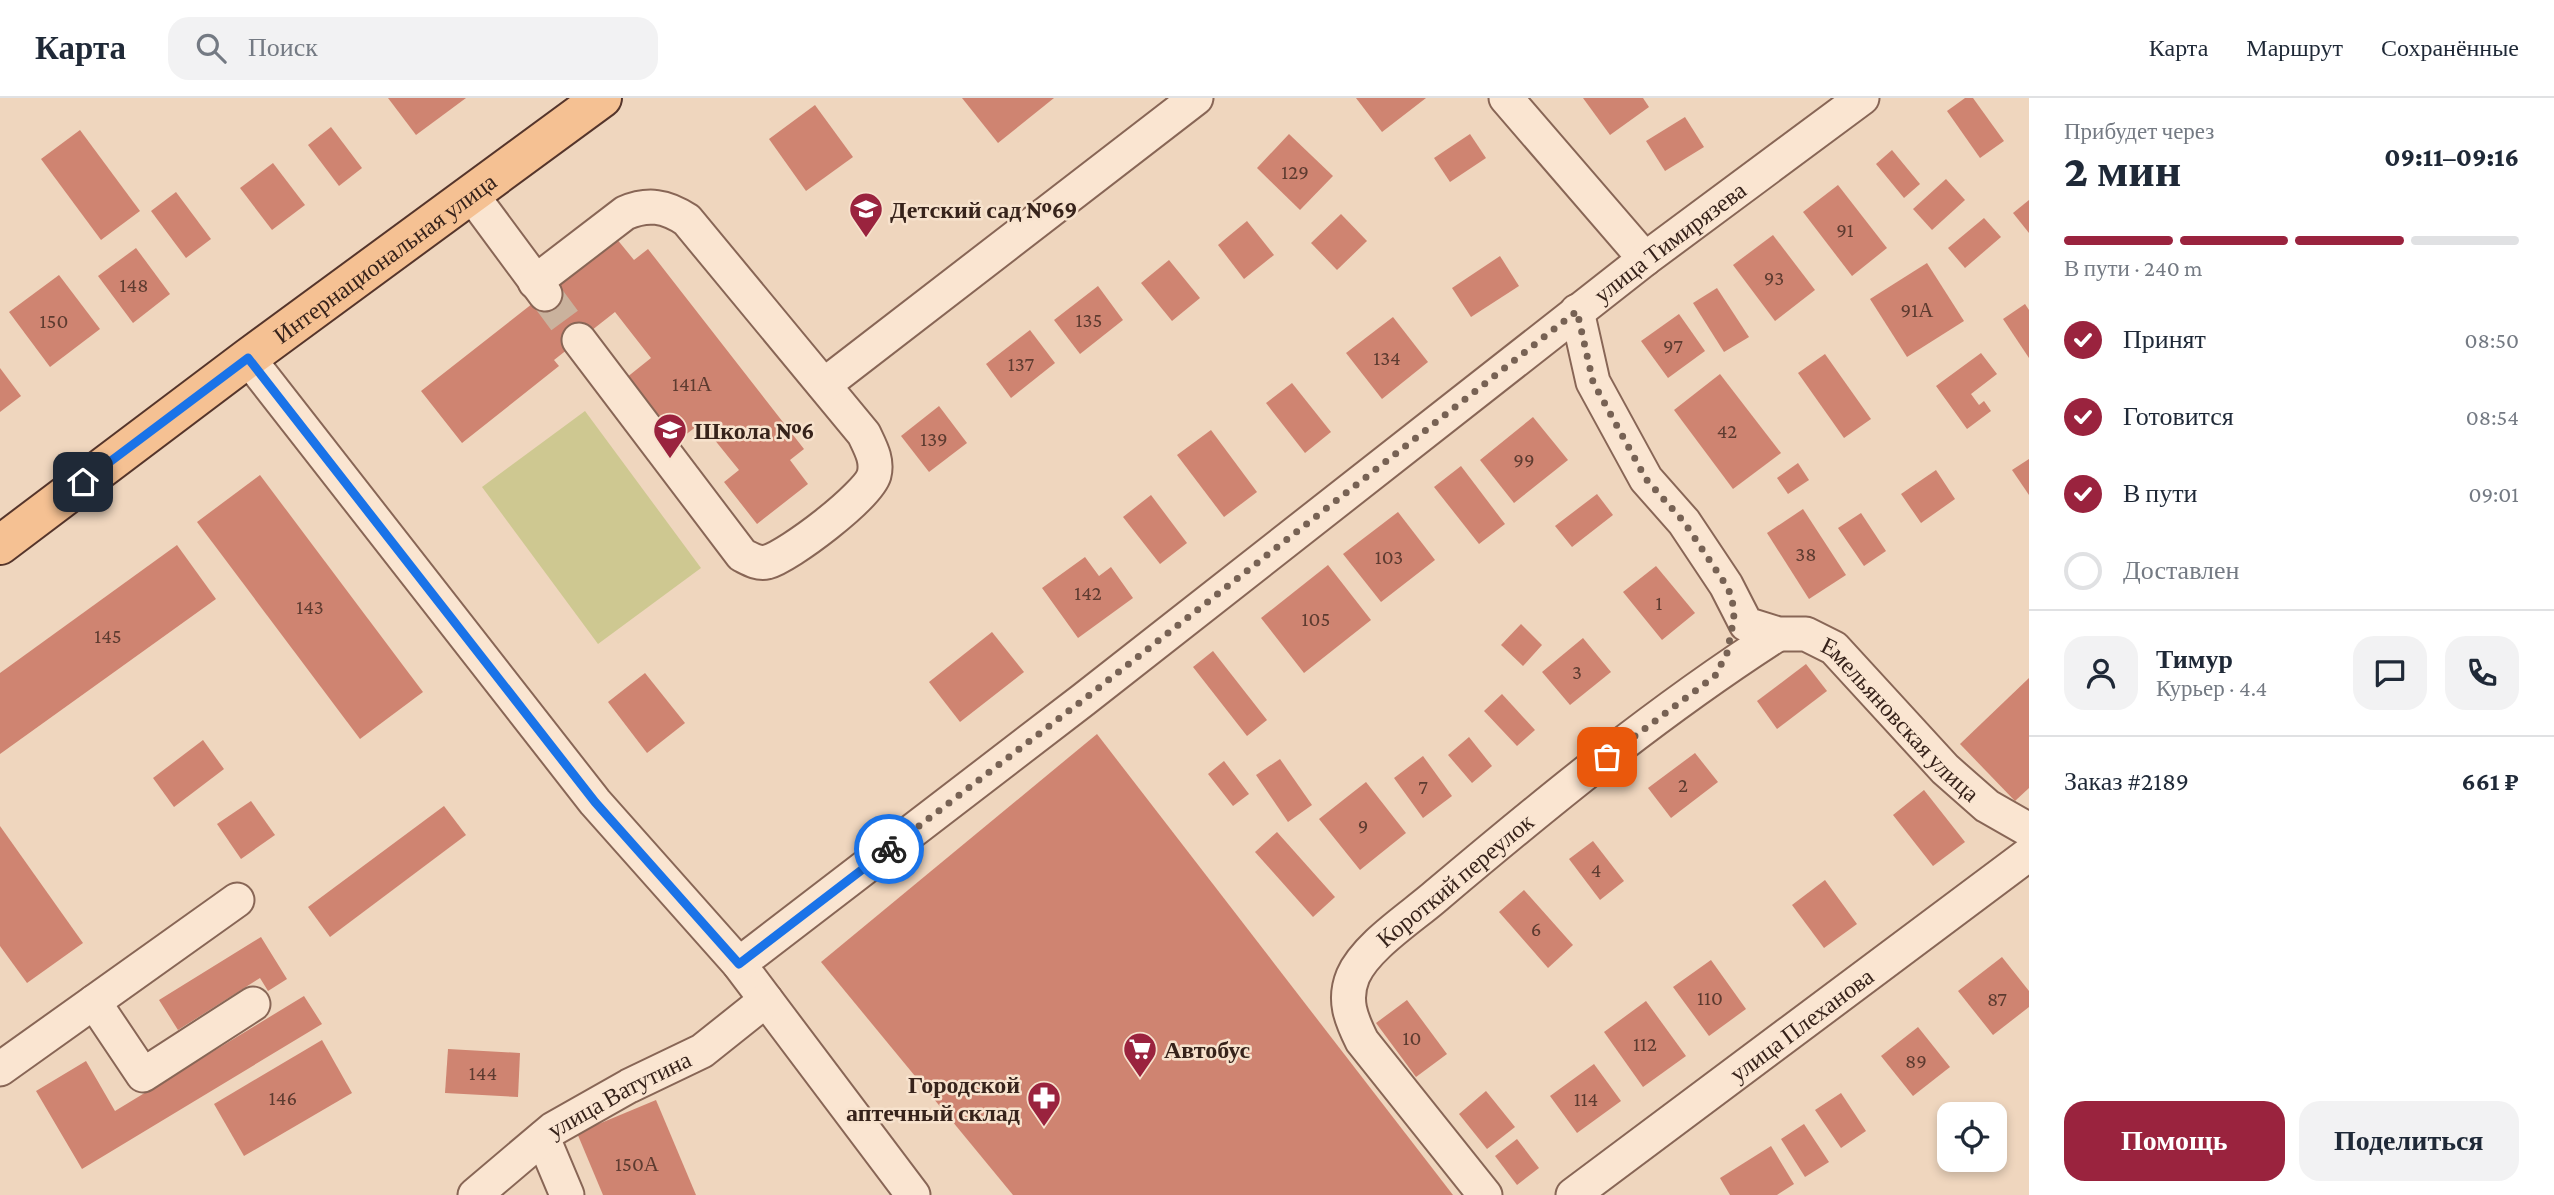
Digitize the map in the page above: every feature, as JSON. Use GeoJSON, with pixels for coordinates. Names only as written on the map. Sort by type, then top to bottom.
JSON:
{"type":"FeatureCollection","features":[{"type":"Feature","properties":{"kind":"main road","name":"Интернациональная улица"},"geometry":{"type":"LineString","coordinates":[[0,545],[248,358],[602,98]]}},
{"type":"Feature","properties":{"kind":"street"},"geometry":{"type":"LineString","coordinates":[[836,376],[1196,98]]}},
{"type":"Feature","properties":{"kind":"street"},"geometry":{"type":"LineString","coordinates":[[1506,98],[1645,259]]}},
{"type":"Feature","properties":{"kind":"street","name":"улица Тимирязева"},"geometry":{"type":"LineString","coordinates":[[739,964],[1083,700],[1577,311],[1862,98]]}},
{"type":"Feature","properties":{"kind":"street"},"geometry":{"type":"LineString","coordinates":[[471,194],[540,288],[625,213],[637,208],[662,207],[687,220],[836,376],[875,460],[874,475],[864,492],[793,550],[764,563],[751,560],[742,555],[579,340]]}},
{"type":"Feature","properties":{"kind":"street","name":"Емельяновская улица"},"geometry":{"type":"LineString","coordinates":[[1577,311],[1593,382],[1646,479],[1684,522],[1746,624],[1778,634],[1806,634],[1833,648],[1945,769],[1987,806],[2029,830]]}},
{"type":"Feature","properties":{"kind":"street"},"geometry":{"type":"LineString","coordinates":[[248,358],[595,802],[739,964],[913,1195]]}},
{"type":"Feature","properties":{"kind":"street"},"geometry":{"type":"LineString","coordinates":[[1715,676],[1727,653],[1732,634],[1732,597]]}},
{"type":"Feature","properties":{"kind":"street","name":"Короткий переулок"},"geometry":{"type":"LineString","coordinates":[[1485,1195],[1362,1041],[1349,1014],[1349,991],[1354,973],[1381,942],[1525,820],[1715,676],[1778,634]]}},
{"type":"Feature","properties":{"kind":"street","name":"улица Плеханова"},"geometry":{"type":"LineString","coordinates":[[1573,1195],[2029,854]]}},
{"type":"Feature","properties":{"kind":"street"},"geometry":{"type":"LineString","coordinates":[[0,1069],[237,900]]}},
{"type":"Feature","properties":{"kind":"street","name":"улица Ватутина"},"geometry":{"type":"LineString","coordinates":[[475,1195],[553,1129],[629,1086],[702,1051],[766,999]]}},
{"type":"Feature","properties":{"kind":"street"},"geometry":{"type":"LineString","coordinates":[[94,1002],[143,1075],[253,1004]]}},
{"type":"Feature","properties":{"kind":"street"},"geometry":{"type":"LineString","coordinates":[[542,1138],[567,1195]]}},
{"type":"Feature","properties":{"kind":"shaded area"},"geometry":{"type":"Polygon","coordinates":[[[585,411],[701,568],[598,644],[482,487],[585,411]]]}},
{"type":"Feature","properties":{"kind":"building"},"geometry":{"type":"Polygon","coordinates":[[[388,98],[466,98],[416,135],[388,98]]]}},
{"type":"Feature","properties":{"kind":"building"},"geometry":{"type":"Polygon","coordinates":[[[962,98],[1054,98],[998,143],[962,98]]]}},
{"type":"Feature","properties":{"kind":"building"},"geometry":{"type":"Polygon","coordinates":[[[1356,98],[1426,98],[1382,132],[1356,98]]]}},
{"type":"Feature","properties":{"kind":"building"},"geometry":{"type":"Polygon","coordinates":[[[1583,98],[1643,98],[1649,107],[1610,135],[1583,98]]]}},
{"type":"Feature","properties":{"kind":"building"},"geometry":{"type":"Polygon","coordinates":[[[1965,98],[1973,98],[2004,141],[1980,158],[1947,111],[1965,98]]]}},
{"type":"Feature","properties":{"kind":"building"},"geometry":{"type":"Polygon","coordinates":[[[815,105],[853,157],[806,191],[769,139],[815,105]]]}},
{"type":"Feature","properties":{"kind":"building"},"geometry":{"type":"Polygon","coordinates":[[[1685,117],[1704,147],[1665,171],[1646,141],[1685,117]]]}},
{"type":"Feature","properties":{"kind":"building"},"geometry":{"type":"Polygon","coordinates":[[[331,127],[362,168],[339,186],[308,145],[331,127]]]}},
{"type":"Feature","properties":{"kind":"building"},"geometry":{"type":"Polygon","coordinates":[[[80,130],[140,211],[101,240],[41,159],[80,130]]]}},
{"type":"Feature","properties":{"kind":"building"},"geometry":{"type":"Polygon","coordinates":[[[1289,134],[1333,176],[1300,210],[1257,168],[1289,134]]]}},
{"type":"Feature","properties":{"kind":"building"},"geometry":{"type":"Polygon","coordinates":[[[1470,134],[1486,158],[1450,182],[1434,158],[1470,134]]]}},
{"type":"Feature","properties":{"kind":"building"},"geometry":{"type":"Polygon","coordinates":[[[1892,150],[1920,184],[1904,198],[1876,164],[1892,150]]]}},
{"type":"Feature","properties":{"kind":"building"},"geometry":{"type":"Polygon","coordinates":[[[273,163],[305,205],[272,230],[240,188],[273,163]]]}},
{"type":"Feature","properties":{"kind":"building"},"geometry":{"type":"Polygon","coordinates":[[[1946,179],[1965,200],[1932,230],[1913,209],[1946,179]]]}},
{"type":"Feature","properties":{"kind":"building"},"geometry":{"type":"Polygon","coordinates":[[[1838,185],[1887,248],[1852,276],[1803,212],[1838,185]]]}},
{"type":"Feature","properties":{"kind":"building"},"geometry":{"type":"Polygon","coordinates":[[[176,192],[211,239],[186,258],[151,211],[176,192]]]}},
{"type":"Feature","properties":{"kind":"building"},"geometry":{"type":"Polygon","coordinates":[[[2029,200],[2029,233],[2013,213],[2029,200]]]}},
{"type":"Feature","properties":{"kind":"building"},"geometry":{"type":"Polygon","coordinates":[[[1341,214],[1367,241],[1337,270],[1311,243],[1341,214]]]}},
{"type":"Feature","properties":{"kind":"building"},"geometry":{"type":"Polygon","coordinates":[[[1984,218],[2001,237],[1965,268],[1948,248],[1984,218]]]}},
{"type":"Feature","properties":{"kind":"building"},"geometry":{"type":"Polygon","coordinates":[[[1247,221],[1274,255],[1244,279],[1218,245],[1247,221]]]}},
{"type":"Feature","properties":{"kind":"building"},"geometry":{"type":"Polygon","coordinates":[[[1773,235],[1815,290],[1775,321],[1733,265],[1773,235]]]}},
{"type":"Feature","properties":{"kind":"building"},"geometry":{"type":"Polygon","coordinates":[[[616,238],[634,260],[648,249],[804,449],[790,460],[808,484],[757,524],[724,482],[739,470],[701,423],[676,442],[626,378],[651,358],[615,312],[554,360],[559,366],[462,443],[421,391],[616,238]]]}},
{"type":"Feature","properties":{"kind":"building"},"geometry":{"type":"Polygon","coordinates":[[[136,248],[170,294],[133,323],[98,276],[136,248]]]}},
{"type":"Feature","properties":{"kind":"building"},"geometry":{"type":"Polygon","coordinates":[[[1500,256],[1519,286],[1471,317],[1452,288],[1500,256]]]}},
{"type":"Feature","properties":{"kind":"building"},"geometry":{"type":"Polygon","coordinates":[[[1169,260],[1200,298],[1172,321],[1141,283],[1169,260]]]}},
{"type":"Feature","properties":{"kind":"building"},"geometry":{"type":"Polygon","coordinates":[[[1927,263],[1964,321],[1907,357],[1870,299],[1927,263]]]}},
{"type":"Feature","properties":{"kind":"building"},"geometry":{"type":"Polygon","coordinates":[[[59,275],[100,329],[50,367],[9,312],[59,275]]]}},
{"type":"Feature","properties":{"kind":"building"},"geometry":{"type":"Polygon","coordinates":[[[1098,286],[1123,320],[1080,354],[1054,320],[1098,286]]]}},
{"type":"Feature","properties":{"kind":"building"},"geometry":{"type":"Polygon","coordinates":[[[1717,288],[1749,337],[1724,352],[1693,303],[1717,288]]]}},
{"type":"Feature","properties":{"kind":"building"},"geometry":{"type":"Polygon","coordinates":[[[2025,304],[2029,310],[2029,358],[2003,319],[2025,304]]]}},
{"type":"Feature","properties":{"kind":"building"},"geometry":{"type":"Polygon","coordinates":[[[1679,314],[1705,351],[1668,378],[1641,341],[1679,314]]]}},
{"type":"Feature","properties":{"kind":"building"},"geometry":{"type":"Polygon","coordinates":[[[1393,317],[1428,362],[1382,399],[1346,353],[1393,317]]]}},
{"type":"Feature","properties":{"kind":"building"},"geometry":{"type":"Polygon","coordinates":[[[1030,330],[1055,363],[1011,398],[986,364],[1030,330]]]}},
{"type":"Feature","properties":{"kind":"building"},"geometry":{"type":"Polygon","coordinates":[[[1981,353],[1997,374],[1971,394],[1979,405],[1984,401],[1991,411],[1967,429],[1936,386],[1981,353]]]}},
{"type":"Feature","properties":{"kind":"building"},"geometry":{"type":"Polygon","coordinates":[[[1825,354],[1871,419],[1844,438],[1798,373],[1825,354]]]}},
{"type":"Feature","properties":{"kind":"building"},"geometry":{"type":"Polygon","coordinates":[[[0,368],[21,396],[0,412],[0,368]]]}},
{"type":"Feature","properties":{"kind":"building"},"geometry":{"type":"Polygon","coordinates":[[[1720,374],[1781,453],[1733,489],[1674,410],[1720,374]]]}},
{"type":"Feature","properties":{"kind":"building"},"geometry":{"type":"Polygon","coordinates":[[[1292,383],[1331,432],[1305,453],[1266,403],[1292,383]]]}},
{"type":"Feature","properties":{"kind":"building"},"geometry":{"type":"Polygon","coordinates":[[[939,406],[967,443],[929,472],[901,436],[939,406]]]}},
{"type":"Feature","properties":{"kind":"building"},"geometry":{"type":"Polygon","coordinates":[[[1533,417],[1568,460],[1514,503],[1480,460],[1533,417]]]}},
{"type":"Feature","properties":{"kind":"building"},"geometry":{"type":"Polygon","coordinates":[[[1211,430],[1257,492],[1224,517],[1177,455],[1211,430]]]}},
{"type":"Feature","properties":{"kind":"building"},"geometry":{"type":"Polygon","coordinates":[[[2029,459],[2029,495],[2012,470],[2029,459]]]}},
{"type":"Feature","properties":{"kind":"building"},"geometry":{"type":"Polygon","coordinates":[[[1798,463],[1809,480],[1788,494],[1777,478],[1798,463]]]}},
{"type":"Feature","properties":{"kind":"building"},"geometry":{"type":"Polygon","coordinates":[[[1461,466],[1505,524],[1479,544],[1434,487],[1461,466]]]}},
{"type":"Feature","properties":{"kind":"building"},"geometry":{"type":"Polygon","coordinates":[[[1936,470],[1955,499],[1921,523],[1901,494],[1936,470]]]}},
{"type":"Feature","properties":{"kind":"building"},"geometry":{"type":"Polygon","coordinates":[[[260,475],[423,692],[360,739],[197,522],[260,475]]]}},
{"type":"Feature","properties":{"kind":"building"},"geometry":{"type":"Polygon","coordinates":[[[1597,494],[1613,515],[1572,547],[1555,526],[1597,494]]]}},
{"type":"Feature","properties":{"kind":"building"},"geometry":{"type":"Polygon","coordinates":[[[1151,495],[1187,543],[1160,564],[1123,517],[1151,495]]]}},
{"type":"Feature","properties":{"kind":"building"},"geometry":{"type":"Polygon","coordinates":[[[1803,509],[1846,575],[1809,599],[1767,533],[1803,509]]]}},
{"type":"Feature","properties":{"kind":"building"},"geometry":{"type":"Polygon","coordinates":[[[1398,512],[1435,560],[1381,602],[1343,554],[1398,512]]]}},
{"type":"Feature","properties":{"kind":"building"},"geometry":{"type":"Polygon","coordinates":[[[1861,513],[1886,551],[1864,566],[1838,528],[1861,513]]]}},
{"type":"Feature","properties":{"kind":"building"},"geometry":{"type":"Polygon","coordinates":[[[177,545],[216,599],[0,754],[0,673],[177,545]]]}},
{"type":"Feature","properties":{"kind":"building"},"geometry":{"type":"Polygon","coordinates":[[[1085,557],[1099,576],[1111,567],[1133,598],[1078,638],[1042,588],[1085,557]]]}},
{"type":"Feature","properties":{"kind":"building"},"geometry":{"type":"Polygon","coordinates":[[[1328,565],[1371,620],[1304,673],[1261,618],[1328,565]]]}},
{"type":"Feature","properties":{"kind":"building"},"geometry":{"type":"Polygon","coordinates":[[[1656,566],[1695,613],[1662,640],[1623,592],[1656,566]]]}},
{"type":"Feature","properties":{"kind":"building"},"geometry":{"type":"Polygon","coordinates":[[[1521,624],[1542,645],[1523,666],[1501,645],[1521,624]]]}},
{"type":"Feature","properties":{"kind":"building"},"geometry":{"type":"Polygon","coordinates":[[[992,632],[1024,672],[960,722],[929,682],[992,632]]]}},
{"type":"Feature","properties":{"kind":"building"},"geometry":{"type":"Polygon","coordinates":[[[1583,638],[1611,672],[1570,705],[1542,672],[1583,638]]]}},
{"type":"Feature","properties":{"kind":"building"},"geometry":{"type":"Polygon","coordinates":[[[1213,651],[1267,720],[1247,736],[1193,667],[1213,651]]]}},
{"type":"Feature","properties":{"kind":"building"},"geometry":{"type":"Polygon","coordinates":[[[1806,664],[1827,691],[1777,729],[1757,701],[1806,664]]]}},
{"type":"Feature","properties":{"kind":"building"},"geometry":{"type":"Polygon","coordinates":[[[645,673],[685,723],[647,753],[608,702],[645,673]]]}},
{"type":"Feature","properties":{"kind":"building"},"geometry":{"type":"Polygon","coordinates":[[[2029,678],[2029,788],[2015,801],[1960,744],[2029,678]]]}},
{"type":"Feature","properties":{"kind":"building"},"geometry":{"type":"Polygon","coordinates":[[[1502,694],[1535,730],[1517,746],[1484,711],[1502,694]]]}},
{"type":"Feature","properties":{"kind":"building","name":"Автобус"},"geometry":{"type":"Polygon","coordinates":[[[1097,734],[1453,1195],[1013,1195],[821,962],[1097,734]]]}},
{"type":"Feature","properties":{"kind":"building"},"geometry":{"type":"Polygon","coordinates":[[[1469,737],[1492,766],[1472,783],[1448,755],[1469,737]]]}},
{"type":"Feature","properties":{"kind":"building"},"geometry":{"type":"Polygon","coordinates":[[[203,740],[224,769],[174,807],[153,778],[203,740]]]}},
{"type":"Feature","properties":{"kind":"building"},"geometry":{"type":"Polygon","coordinates":[[[1695,753],[1718,782],[1671,818],[1648,788],[1695,753]]]}},
{"type":"Feature","properties":{"kind":"building"},"geometry":{"type":"Polygon","coordinates":[[[1423,756],[1452,796],[1423,818],[1394,778],[1423,756]]]}},
{"type":"Feature","properties":{"kind":"building"},"geometry":{"type":"Polygon","coordinates":[[[1280,759],[1312,805],[1288,822],[1256,775],[1280,759]]]}},
{"type":"Feature","properties":{"kind":"building"},"geometry":{"type":"Polygon","coordinates":[[[1224,761],[1249,794],[1233,806],[1208,774],[1224,761]]]}},
{"type":"Feature","properties":{"kind":"building"},"geometry":{"type":"Polygon","coordinates":[[[1366,782],[1406,833],[1360,870],[1319,819],[1366,782]]]}},
{"type":"Feature","properties":{"kind":"building"},"geometry":{"type":"Polygon","coordinates":[[[1924,790],[1965,842],[1933,866],[1893,815],[1924,790]]]}},
{"type":"Feature","properties":{"kind":"building"},"geometry":{"type":"Polygon","coordinates":[[[251,801],[275,835],[241,859],[217,824],[251,801]]]}},
{"type":"Feature","properties":{"kind":"building"},"geometry":{"type":"Polygon","coordinates":[[[444,806],[466,835],[330,937],[308,907],[444,806]]]}},
{"type":"Feature","properties":{"kind":"building"},"geometry":{"type":"Polygon","coordinates":[[[0,826],[83,943],[27,983],[0,946],[0,826]]]}},
{"type":"Feature","properties":{"kind":"building"},"geometry":{"type":"Polygon","coordinates":[[[1277,832],[1335,897],[1313,917],[1255,852],[1277,832]]]}},
{"type":"Feature","properties":{"kind":"building"},"geometry":{"type":"Polygon","coordinates":[[[1593,841],[1624,881],[1600,900],[1569,859],[1593,841]]]}},
{"type":"Feature","properties":{"kind":"building"},"geometry":{"type":"Polygon","coordinates":[[[1825,880],[1857,924],[1824,948],[1792,905],[1825,880]]]}},
{"type":"Feature","properties":{"kind":"building"},"geometry":{"type":"Polygon","coordinates":[[[1524,890],[1573,945],[1548,968],[1499,912],[1524,890]]]}},
{"type":"Feature","properties":{"kind":"building"},"geometry":{"type":"Polygon","coordinates":[[[261,937],[287,979],[268,991],[260,978],[178,1030],[159,1000],[261,937]]]}},
{"type":"Feature","properties":{"kind":"building"},"geometry":{"type":"Polygon","coordinates":[[[2002,957],[2029,991],[2029,1007],[1993,1035],[1958,991],[2002,957]]]}},
{"type":"Feature","properties":{"kind":"building"},"geometry":{"type":"Polygon","coordinates":[[[1711,960],[1746,1009],[1709,1036],[1673,987],[1711,960]]]}},
{"type":"Feature","properties":{"kind":"building"},"geometry":{"type":"Polygon","coordinates":[[[304,996],[322,1024],[82,1169],[36,1091],[86,1061],[115,1111],[304,996]]]}},
{"type":"Feature","properties":{"kind":"building"},"geometry":{"type":"Polygon","coordinates":[[[1407,1000],[1447,1054],[1416,1077],[1376,1023],[1407,1000]]]}},
{"type":"Feature","properties":{"kind":"building"},"geometry":{"type":"Polygon","coordinates":[[[1646,1001],[1686,1056],[1643,1087],[1604,1032],[1646,1001]]]}},
{"type":"Feature","properties":{"kind":"building"},"geometry":{"type":"Polygon","coordinates":[[[1918,1027],[1950,1067],[1913,1096],[1881,1056],[1918,1027]]]}},
{"type":"Feature","properties":{"kind":"building"},"geometry":{"type":"Polygon","coordinates":[[[322,1040],[352,1093],[244,1156],[214,1104],[322,1040]]]}},
{"type":"Feature","properties":{"kind":"building"},"geometry":{"type":"Polygon","coordinates":[[[448,1049],[520,1053],[518,1097],[445,1093],[448,1049]]]}},
{"type":"Feature","properties":{"kind":"building"},"geometry":{"type":"Polygon","coordinates":[[[1594,1064],[1621,1101],[1577,1133],[1550,1096],[1594,1064]]]}},
{"type":"Feature","properties":{"kind":"building"},"geometry":{"type":"Polygon","coordinates":[[[1486,1091],[1515,1127],[1487,1149],[1459,1114],[1486,1091]]]}},
{"type":"Feature","properties":{"kind":"building"},"geometry":{"type":"Polygon","coordinates":[[[1841,1093],[1866,1131],[1841,1148],[1815,1110],[1841,1093]]]}},
{"type":"Feature","properties":{"kind":"building"},"geometry":{"type":"Polygon","coordinates":[[[656,1100],[696,1195],[603,1195],[577,1133],[656,1100]]]}},
{"type":"Feature","properties":{"kind":"building"},"geometry":{"type":"Polygon","coordinates":[[[1804,1124],[1829,1162],[1805,1177],[1781,1139],[1804,1124]]]}},
{"type":"Feature","properties":{"kind":"building"},"geometry":{"type":"Polygon","coordinates":[[[1517,1139],[1539,1168],[1517,1185],[1495,1156],[1517,1139]]]}},
{"type":"Feature","properties":{"kind":"building"},"geometry":{"type":"Polygon","coordinates":[[[1771,1146],[1794,1184],[1777,1195],[1730,1195],[1720,1178],[1771,1146]]]}},
{"type":"Feature","properties":{"kind":"tunnel"},"geometry":{"type":"LineString","coordinates":[[545,294],[579,340]]}},
{"type":"Feature","properties":{"kind":"way so far"},"geometry":{"type":"LineString","coordinates":[[889,849],[1083,700],[1577,311],[1593,382],[1646,479],[1684,522],[1726,585],[1732,597],[1734,618],[1727,653],[1715,676],[1607,757]]}},
{"type":"Feature","properties":{"kind":"place","name":"Детский сад №69"},"geometry":{"type":"Point","coordinates":[866,239]}},
{"type":"Feature","properties":{"kind":"place","name":"Школа №6"},"geometry":{"type":"Point","coordinates":[670,460]}},
{"type":"Feature","properties":{"kind":"place","name":"Автобус"},"geometry":{"type":"Point","coordinates":[1140,1079]}},
{"type":"Feature","properties":{"kind":"place","name":"Городской аптечный склад"},"geometry":{"type":"Point","coordinates":[1044,1128]}},
{"type":"Feature","properties":{"kind":"route"},"geometry":{"type":"LineString","coordinates":[[83,482],[248,358],[595,802],[739,964],[889,849]]}}]}
